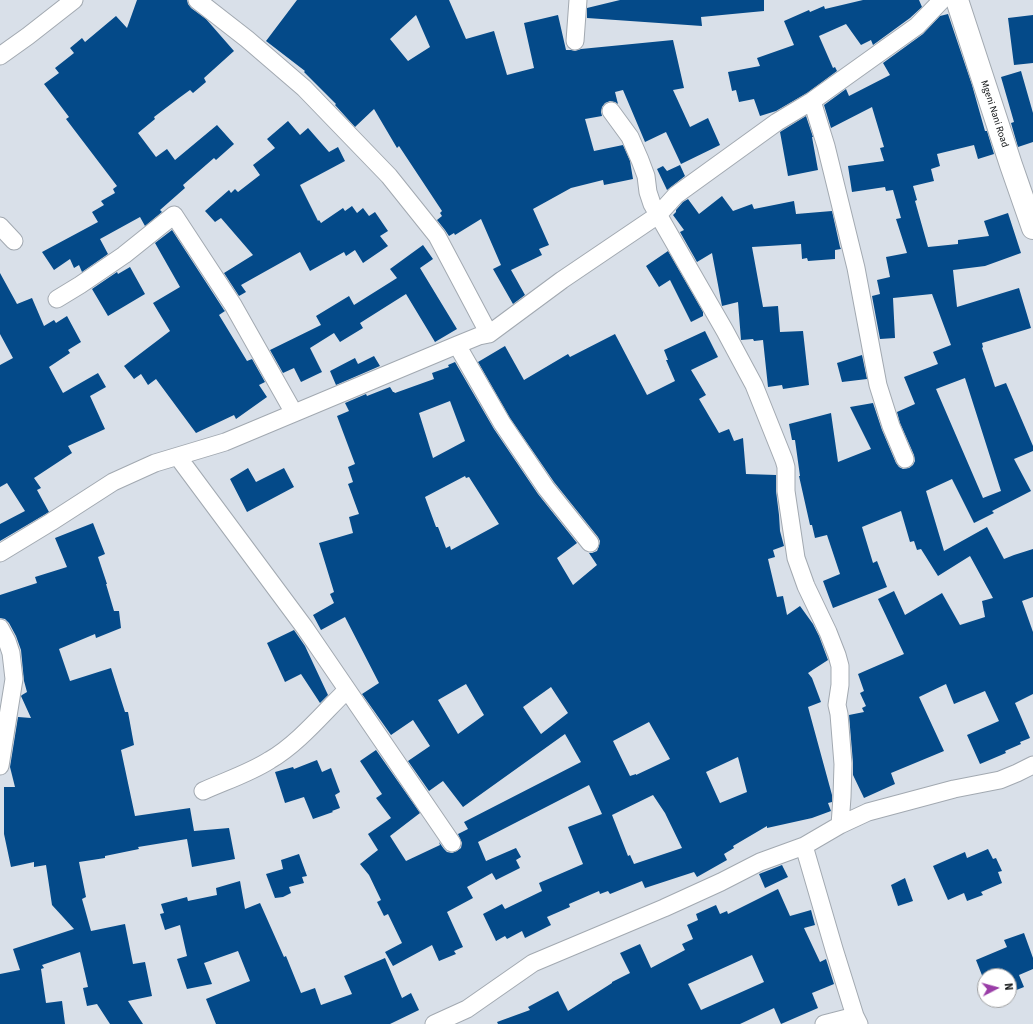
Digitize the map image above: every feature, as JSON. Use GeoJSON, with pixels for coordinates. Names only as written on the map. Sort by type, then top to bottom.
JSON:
{"type":"FeatureCollection","features":[{"type":"Feature","properties":{"kind":"street"},"geometry":{"type":"LineString","coordinates":[[0,56],[74,0]]}},
{"type":"Feature","properties":{"kind":"street"},"geometry":{"type":"LineString","coordinates":[[197,0],[247,39],[304,88],[389,176],[437,236],[489,334]]}},
{"type":"Feature","properties":{"kind":"street"},"geometry":{"type":"LineString","coordinates":[[575,41],[578,0]]}},
{"type":"Feature","properties":{"kind":"street"},"geometry":{"type":"LineString","coordinates":[[0,553],[113,482],[155,462],[178,457],[225,442],[457,344],[489,334],[562,280],[658,215],[676,195],[777,122],[812,101],[917,26],[942,0]]}},
{"type":"Feature","properties":{"kind":"street","name":"Mgeni Nani Road"},"geometry":{"type":"LineString","coordinates":[[957,0],[1033,228]]}},
{"type":"Feature","properties":{"kind":"street"},"geometry":{"type":"LineString","coordinates":[[812,101],[826,146],[856,268],[878,385],[891,426],[905,459]]}},
{"type":"Feature","properties":{"kind":"street"},"geometry":{"type":"LineString","coordinates":[[610,111],[630,137],[646,176],[648,192],[652,204],[754,384],[784,460],[786,467],[788,511],[796,558],[806,586],[833,644],[840,666],[840,684],[837,705],[840,722],[843,764],[840,825]]}},
{"type":"Feature","properties":{"kind":"street"},"geometry":{"type":"LineString","coordinates":[[57,299],[80,286],[124,255],[174,215],[233,305],[294,413]]}},
{"type":"Feature","properties":{"kind":"street"},"geometry":{"type":"LineString","coordinates":[[0,226],[14,241]]}},
{"type":"Feature","properties":{"kind":"street"},"geometry":{"type":"LineString","coordinates":[[457,344],[502,423],[546,488],[590,544]]}},
{"type":"Feature","properties":{"kind":"street"},"geometry":{"type":"LineString","coordinates":[[178,457],[305,628],[452,843]]}},
{"type":"Feature","properties":{"kind":"street"},"geometry":{"type":"LineString","coordinates":[[0,628],[11,653],[14,679],[0,766]]}},
{"type":"Feature","properties":{"kind":"street"},"geometry":{"type":"LineString","coordinates":[[203,791],[261,766],[271,760],[292,745],[347,690]]}},
{"type":"Feature","properties":{"kind":"street"},"geometry":{"type":"LineString","coordinates":[[434,1024],[466,1009],[533,963],[658,911],[760,862],[804,846],[840,825],[868,812],[954,789],[1000,780],[1033,765]]}},
{"type":"Feature","properties":{"kind":"street"},"geometry":{"type":"LineString","coordinates":[[804,846],[834,949],[857,1020],[824,1024]]}},
{"type":"Feature","properties":{"kind":"building"},"geometry":{"type":"Polygon","coordinates":[[[137,0],[187,0],[191,8],[206,19],[234,51],[204,78],[206,82],[193,93],[190,90],[179,98],[154,117],[155,119],[138,133],[156,157],[167,149],[175,160],[217,125],[234,144],[216,160],[214,158],[183,185],[185,188],[160,210],[162,212],[145,226],[140,217],[100,239],[108,254],[82,272],[79,265],[74,268],[70,259],[54,270],[42,252],[98,222],[92,212],[104,205],[101,201],[115,193],[113,189],[117,186],[66,119],[69,117],[44,84],[59,73],[55,68],[74,53],[70,48],[82,38],[85,42],[116,16],[127,28],[137,0]]]}},
{"type":"Feature","properties":{"kind":"building"},"geometry":{"type":"Polygon","coordinates":[[[297,0],[449,0],[466,39],[494,31],[507,75],[534,68],[524,23],[558,15],[566,50],[575,51],[581,49],[673,40],[684,88],[673,90],[690,127],[708,118],[720,145],[681,164],[666,132],[645,142],[623,90],[615,92],[618,104],[610,101],[605,103],[602,107],[602,116],[585,119],[594,151],[623,145],[630,161],[633,179],[604,185],[603,180],[571,188],[533,209],[549,245],[539,249],[542,255],[511,270],[525,295],[513,304],[493,269],[501,265],[481,219],[455,235],[454,233],[449,236],[437,220],[442,216],[440,213],[442,211],[399,146],[397,148],[374,109],[355,127],[335,105],[336,104],[304,72],[305,71],[266,41],[297,0]],[[416,15],[390,39],[408,61],[430,47],[416,15]]]}},
{"type":"Feature","properties":{"kind":"building"},"geometry":{"type":"Polygon","coordinates":[[[620,0],[764,0],[764,11],[701,17],[702,26],[587,18],[587,8],[620,0]]]}},
{"type":"Feature","properties":{"kind":"building"},"geometry":{"type":"Polygon","coordinates":[[[863,0],[919,0],[922,7],[910,18],[873,45],[871,40],[861,45],[846,24],[819,36],[833,68],[835,67],[837,71],[807,93],[776,111],[760,116],[754,99],[739,102],[736,90],[732,91],[728,72],[760,66],[757,58],[794,45],[784,21],[809,10],[810,12],[824,6],[825,9],[863,0]]]}},
{"type":"Feature","properties":{"kind":"building"},"geometry":{"type":"Polygon","coordinates":[[[948,14],[972,85],[985,131],[987,131],[994,154],[978,159],[974,145],[937,154],[940,166],[931,169],[934,181],[913,186],[917,200],[915,201],[928,247],[958,244],[958,240],[989,236],[984,221],[1008,213],[1021,253],[985,266],[953,270],[957,307],[1019,288],[1031,328],[982,343],[982,348],[995,387],[1006,383],[1033,446],[1033,451],[1014,459],[1031,491],[992,511],[994,513],[974,523],[952,479],[926,491],[944,551],[987,527],[1004,559],[1033,549],[1033,597],[1022,601],[1033,632],[1033,694],[1015,703],[1030,738],[1005,751],[1006,753],[980,764],[967,735],[999,721],[985,691],[954,704],[946,684],[919,697],[944,751],[891,773],[895,784],[864,798],[853,775],[849,715],[864,712],[862,708],[866,706],[860,693],[864,691],[858,674],[904,654],[878,599],[894,591],[905,615],[942,593],[960,625],[985,617],[982,601],[993,598],[970,556],[938,576],[921,549],[917,550],[914,541],[910,542],[901,511],[862,527],[873,563],[877,561],[887,587],[833,608],[823,581],[840,574],[827,535],[815,538],[812,525],[810,525],[799,476],[795,440],[792,440],[789,424],[831,413],[838,462],[871,449],[850,407],[873,403],[882,430],[896,463],[903,469],[909,468],[915,461],[897,412],[915,404],[904,377],[938,364],[933,352],[951,345],[932,294],[893,298],[895,338],[880,339],[872,296],[880,294],[877,280],[890,277],[886,257],[907,253],[896,219],[901,218],[893,190],[886,191],[885,187],[852,192],[848,166],[884,161],[880,148],[884,147],[872,107],[831,128],[824,105],[846,89],[849,96],[890,75],[883,63],[923,34],[940,16],[948,14]],[[965,378],[936,389],[983,498],[1001,491],[965,378]]]}},
{"type":"Feature","properties":{"kind":"building"},"geometry":{"type":"Polygon","coordinates":[[[1033,15],[1033,63],[1014,65],[1008,18],[1033,15]]]}},
{"type":"Feature","properties":{"kind":"building"},"geometry":{"type":"Polygon","coordinates":[[[1021,71],[1033,113],[1033,142],[1018,147],[1011,123],[1014,122],[1001,77],[1021,71]]]}},
{"type":"Feature","properties":{"kind":"building"},"geometry":{"type":"Polygon","coordinates":[[[806,116],[813,137],[818,170],[788,176],[780,132],[806,116]]]}},
{"type":"Feature","properties":{"kind":"building"},"geometry":{"type":"Polygon","coordinates":[[[288,121],[300,135],[308,128],[329,152],[338,147],[345,161],[300,185],[318,221],[319,220],[321,223],[343,208],[345,211],[352,206],[357,213],[363,208],[369,216],[375,212],[388,231],[380,236],[388,246],[363,263],[355,250],[346,256],[344,252],[310,271],[300,252],[241,285],[246,292],[239,296],[224,273],[253,255],[221,218],[215,222],[205,211],[229,190],[231,193],[235,189],[238,192],[260,175],[253,165],[275,148],[267,139],[288,121]]]}},
{"type":"Feature","properties":{"kind":"building"},"geometry":{"type":"Polygon","coordinates":[[[680,165],[685,176],[667,190],[657,169],[663,166],[667,171],[680,165]]]}},
{"type":"Feature","properties":{"kind":"building"},"geometry":{"type":"Polygon","coordinates":[[[722,196],[733,211],[752,204],[754,209],[794,201],[796,214],[832,211],[841,249],[835,250],[835,259],[808,261],[807,258],[802,259],[801,244],[752,247],[763,307],[778,306],[780,332],[803,331],[809,385],[783,389],[782,385],[768,387],[763,340],[741,340],[738,302],[722,306],[712,253],[697,262],[680,232],[684,230],[673,215],[683,202],[688,199],[699,214],[722,196]]]}},
{"type":"Feature","properties":{"kind":"building"},"geometry":{"type":"Polygon","coordinates":[[[172,230],[225,311],[219,315],[247,361],[252,359],[265,382],[259,385],[267,397],[236,419],[234,415],[196,433],[156,379],[148,385],[141,374],[134,379],[124,366],[170,331],[153,303],[180,287],[155,243],[172,230]]]}},
{"type":"Feature","properties":{"kind":"building"},"geometry":{"type":"Polygon","coordinates":[[[423,245],[433,259],[420,268],[457,329],[435,342],[406,294],[360,323],[363,328],[340,342],[334,333],[310,348],[322,372],[301,382],[294,368],[283,373],[270,350],[321,325],[316,316],[349,296],[354,305],[397,278],[390,269],[423,245]]]}},
{"type":"Feature","properties":{"kind":"building"},"geometry":{"type":"Polygon","coordinates":[[[668,251],[703,312],[703,316],[691,322],[670,280],[659,287],[646,266],[668,251]]]}},
{"type":"Feature","properties":{"kind":"building"},"geometry":{"type":"Polygon","coordinates":[[[130,267],[145,294],[108,316],[92,289],[117,272],[118,274],[130,267]]]}},
{"type":"Feature","properties":{"kind":"building"},"geometry":{"type":"Polygon","coordinates":[[[0,273],[17,304],[32,298],[44,326],[54,320],[56,323],[67,316],[81,342],[68,350],[70,353],[49,367],[63,393],[98,373],[106,387],[90,396],[105,429],[68,446],[72,453],[34,478],[41,488],[37,490],[49,512],[0,541],[0,524],[25,511],[7,483],[0,487],[0,365],[13,358],[0,334],[0,273]]]}},
{"type":"Feature","properties":{"kind":"building"},"geometry":{"type":"Polygon","coordinates":[[[705,331],[718,357],[691,370],[706,395],[699,399],[719,433],[729,429],[734,441],[743,438],[746,474],[776,475],[780,531],[784,546],[773,550],[775,557],[768,559],[777,597],[783,596],[787,615],[800,606],[813,624],[828,660],[808,673],[812,678],[821,702],[808,707],[832,795],[832,802],[828,803],[831,811],[812,818],[767,828],[767,826],[733,846],[734,848],[724,854],[727,860],[697,877],[694,872],[645,888],[642,881],[610,894],[608,891],[600,894],[599,891],[569,904],[570,907],[547,917],[551,925],[525,938],[522,931],[507,939],[505,936],[496,941],[483,914],[502,904],[505,909],[542,891],[539,883],[583,864],[568,827],[602,814],[589,785],[478,842],[486,861],[516,848],[521,857],[516,860],[520,868],[496,880],[492,873],[467,887],[473,898],[447,912],[463,947],[454,951],[456,954],[439,961],[432,945],[393,966],[385,952],[402,943],[388,914],[384,916],[377,902],[381,900],[369,875],[360,864],[378,850],[368,834],[391,818],[376,798],[382,794],[360,761],[376,750],[420,813],[390,836],[406,861],[440,845],[439,842],[447,852],[452,853],[457,851],[461,848],[462,843],[458,834],[468,829],[464,822],[581,762],[565,734],[463,807],[443,781],[429,791],[408,761],[430,746],[413,720],[391,735],[362,694],[379,683],[345,617],[321,630],[313,615],[334,603],[330,594],[334,592],[319,543],[353,533],[349,517],[359,514],[348,484],[353,482],[348,467],[355,464],[337,416],[349,411],[345,403],[366,394],[367,396],[390,387],[395,393],[434,379],[432,373],[449,367],[448,365],[455,362],[494,429],[538,494],[577,543],[557,558],[573,585],[597,565],[589,553],[597,551],[600,541],[554,482],[510,418],[478,362],[505,346],[524,380],[568,354],[570,357],[615,334],[647,395],[675,381],[666,360],[668,360],[664,350],[705,331]],[[450,401],[419,413],[433,458],[465,441],[450,401]],[[465,476],[425,497],[436,527],[438,527],[446,548],[450,546],[451,550],[499,524],[469,477],[466,478],[465,476]],[[466,684],[438,700],[458,734],[484,715],[466,684]],[[551,687],[523,707],[541,734],[568,713],[551,687]],[[649,722],[613,741],[630,776],[636,775],[670,759],[649,722]],[[738,757],[706,772],[720,803],[747,792],[738,757]],[[653,795],[612,815],[628,856],[630,855],[634,864],[682,848],[665,813],[653,795]]]}},
{"type":"Feature","properties":{"kind":"building"},"geometry":{"type":"Polygon","coordinates":[[[862,355],[867,379],[842,382],[837,363],[862,355]]]}},
{"type":"Feature","properties":{"kind":"building"},"geometry":{"type":"Polygon","coordinates":[[[374,356],[380,366],[336,385],[330,371],[355,358],[358,364],[374,356]]]}},
{"type":"Feature","properties":{"kind":"building"},"geometry":{"type":"Polygon","coordinates":[[[248,468],[256,482],[284,468],[294,487],[247,512],[230,479],[248,468]]]}},
{"type":"Feature","properties":{"kind":"building"},"geometry":{"type":"Polygon","coordinates":[[[93,523],[105,554],[98,557],[114,611],[119,611],[121,628],[96,638],[95,634],[59,649],[70,681],[111,668],[125,712],[128,712],[134,745],[121,750],[135,816],[190,808],[194,831],[229,828],[235,859],[192,867],[187,839],[138,847],[139,849],[105,856],[105,858],[79,862],[86,897],[82,899],[91,931],[125,924],[133,964],[145,962],[152,996],[128,1001],[143,1024],[110,1024],[97,1004],[87,1006],[83,988],[88,987],[80,952],[42,965],[44,968],[41,969],[46,1003],[62,1001],[65,1024],[0,1024],[0,974],[20,970],[13,949],[74,929],[52,905],[46,865],[34,867],[34,862],[11,867],[4,834],[4,787],[15,787],[10,767],[18,717],[31,718],[21,696],[27,692],[24,681],[21,650],[9,623],[5,619],[0,618],[0,595],[37,583],[35,577],[67,567],[55,538],[93,523]]]}},
{"type":"Feature","properties":{"kind":"building"},"geometry":{"type":"Polygon","coordinates":[[[294,630],[305,646],[328,695],[320,703],[301,674],[285,682],[267,643],[294,630]]]}},
{"type":"Feature","properties":{"kind":"building"},"geometry":{"type":"Polygon","coordinates":[[[317,760],[322,772],[331,768],[340,792],[335,795],[340,808],[313,819],[304,797],[285,803],[275,772],[293,767],[294,769],[317,760]]]}},
{"type":"Feature","properties":{"kind":"building"},"geometry":{"type":"Polygon","coordinates":[[[988,849],[993,859],[996,858],[1002,871],[998,872],[1002,883],[981,892],[983,895],[967,901],[964,893],[948,900],[933,866],[965,852],[967,858],[988,849]]]}},
{"type":"Feature","properties":{"kind":"building"},"geometry":{"type":"Polygon","coordinates":[[[299,854],[307,876],[302,877],[304,883],[289,887],[291,893],[283,897],[275,898],[266,874],[283,869],[281,860],[299,854]]]}},
{"type":"Feature","properties":{"kind":"building"},"geometry":{"type":"Polygon","coordinates":[[[782,865],[788,877],[765,888],[759,874],[782,865]]]}},
{"type":"Feature","properties":{"kind":"building"},"geometry":{"type":"Polygon","coordinates":[[[905,878],[913,901],[898,906],[891,885],[905,878]]]}},
{"type":"Feature","properties":{"kind":"building"},"geometry":{"type":"Polygon","coordinates":[[[240,881],[245,909],[260,903],[284,957],[286,956],[301,993],[315,988],[321,1005],[352,994],[344,976],[385,958],[402,998],[411,993],[419,1010],[390,1024],[216,1024],[206,999],[250,981],[238,951],[204,963],[212,984],[187,989],[177,959],[187,956],[180,925],[165,930],[160,914],[164,913],[161,904],[187,897],[188,901],[217,895],[216,888],[240,881]]]}},
{"type":"Feature","properties":{"kind":"building"},"geometry":{"type":"Polygon","coordinates":[[[778,889],[790,916],[811,910],[815,925],[804,928],[820,962],[826,959],[834,984],[812,993],[818,1008],[781,1024],[774,1008],[740,1024],[498,1024],[497,1022],[530,1010],[528,1007],[558,991],[568,1011],[612,982],[630,973],[620,953],[640,944],[651,968],[685,950],[682,944],[693,939],[687,925],[698,920],[696,914],[716,905],[720,914],[727,911],[728,914],[778,889]],[[752,955],[688,984],[701,1010],[764,982],[752,955]]]}},
{"type":"Feature","properties":{"kind":"building"},"geometry":{"type":"Polygon","coordinates":[[[1024,933],[1033,958],[1033,969],[1019,975],[1024,987],[1017,990],[1017,968],[979,968],[976,960],[1007,947],[1004,940],[1024,933]]]}}]}
